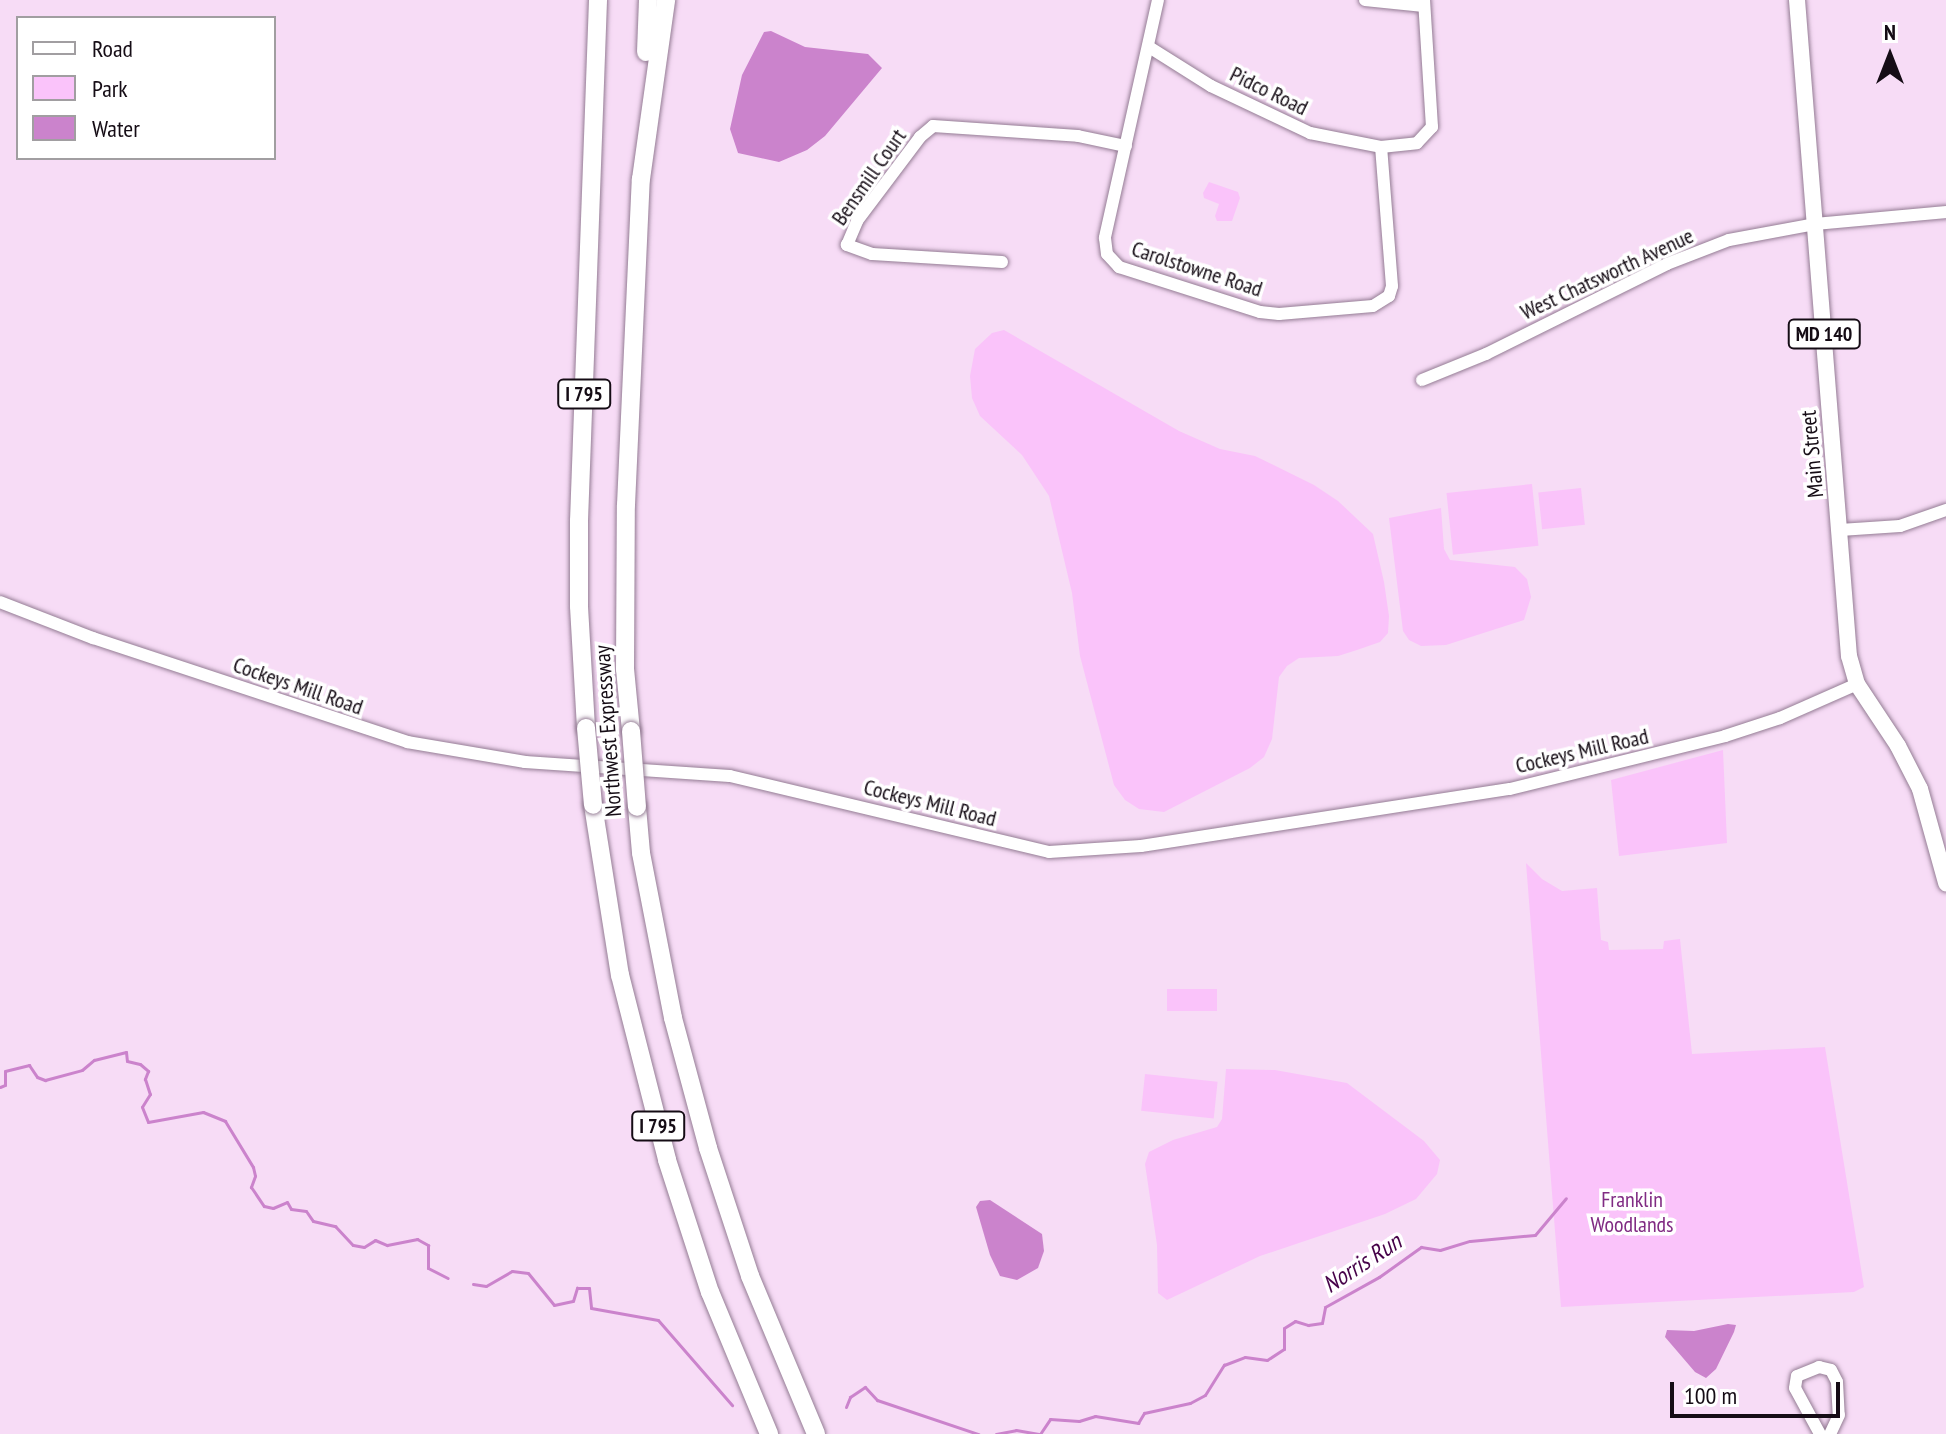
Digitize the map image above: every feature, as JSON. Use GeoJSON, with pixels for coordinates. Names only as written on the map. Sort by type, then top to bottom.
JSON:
{"type":"FeatureCollection","features":[{"type":"Feature","properties":{"kind":"highway","name":"Northwest Expressway"},"geometry":{"type":"LineString","coordinates":[[598,0],[579,521],[579,620],[593,805],[620,975],[667,1160],[710,1292],[769,1434]]}},
{"type":"Feature","properties":{"kind":"highway"},"geometry":{"type":"LineString","coordinates":[[598,61],[604,0]]}},
{"type":"Feature","properties":{"kind":"highway"},"geometry":{"type":"LineString","coordinates":[[641,179],[648,0]]}},
{"type":"Feature","properties":{"kind":"highway","name":"Northwest Expressway"},"geometry":{"type":"LineString","coordinates":[[666,0],[641,179],[625,548],[625,669],[641,853],[673,1018],[708,1148],[750,1276],[816,1434]]}},
{"type":"Feature","properties":{"kind":"main road","name":"Main Street"},"geometry":{"type":"LineString","coordinates":[[1797,0],[1849,656],[1857,684],[1914,776],[1946,883]]}},
{"type":"Feature","properties":{"kind":"street","name":"Carolstowne Road"},"geometry":{"type":"LineString","coordinates":[[1158,0],[1105,238],[1112,261],[1119,267],[1260,312],[1279,314],[1373,306],[1389,296],[1392,286],[1381,147]]}},
{"type":"Feature","properties":{"kind":"street"},"geometry":{"type":"LineString","coordinates":[[1365,0],[1424,3],[1432,127],[1417,143],[1381,147]]}},
{"type":"Feature","properties":{"kind":"street","name":"Pidco Road"},"geometry":{"type":"LineString","coordinates":[[1149,47],[1211,86],[1310,133],[1381,147]]}},
{"type":"Feature","properties":{"kind":"street","name":"Bensmill Court"},"geometry":{"type":"LineString","coordinates":[[1002,262],[872,254],[847,245],[857,221],[920,137],[933,126],[1078,136],[1126,146]]}},
{"type":"Feature","properties":{"kind":"street","name":"West Chatsworth Avenue"},"geometry":{"type":"LineString","coordinates":[[1422,380],[1486,354],[1701,250],[1751,234],[1815,224],[1946,212]]}},
{"type":"Feature","properties":{"kind":"street"},"geometry":{"type":"LineString","coordinates":[[1840,530],[1900,526],[1946,510]]}},
{"type":"Feature","properties":{"kind":"street","name":"Cockeys Mill Road"},"geometry":{"type":"LineString","coordinates":[[0,602],[93,638],[407,742],[525,762],[730,776],[1049,852],[1141,846],[1510,789],[1725,736],[1780,718],[1857,684]]}},
{"type":"Feature","properties":{"kind":"street"},"geometry":{"type":"LineString","coordinates":[[1820,1434],[1795,1388],[1797,1376],[1819,1367],[1831,1370],[1837,1382],[1839,1415],[1830,1434]]}},
{"type":"Feature","properties":{"kind":"green space"},"geometry":{"type":"Polygon","coordinates":[[[1209,182],[1238,192],[1240,198],[1232,221],[1217,221],[1215,216],[1219,204],[1204,198],[1203,193],[1209,182]]]}},
{"type":"Feature","properties":{"kind":"green space"},"geometry":{"type":"Polygon","coordinates":[[[1004,330],[1179,431],[1220,449],[1255,456],[1314,485],[1338,501],[1373,534],[1384,582],[1388,633],[1380,642],[1357,650],[1338,656],[1299,658],[1287,666],[1279,677],[1272,739],[1264,757],[1250,768],[1164,812],[1139,809],[1125,800],[1114,785],[1080,656],[1072,593],[1049,496],[1022,455],[980,416],[972,398],[970,376],[975,349],[992,333],[1004,330]]]}},
{"type":"Feature","properties":{"kind":"green space"},"geometry":{"type":"Polygon","coordinates":[[[1532,484],[1538,546],[1453,555],[1446,493],[1532,484]]]}},
{"type":"Feature","properties":{"kind":"green space"},"geometry":{"type":"Polygon","coordinates":[[[1581,488],[1585,525],[1542,529],[1538,492],[1581,488]]]}},
{"type":"Feature","properties":{"kind":"green space"},"geometry":{"type":"Polygon","coordinates":[[[1441,508],[1444,549],[1450,560],[1515,567],[1527,579],[1531,597],[1524,620],[1446,645],[1421,646],[1409,640],[1403,631],[1389,518],[1441,508]]]}},
{"type":"Feature","properties":{"kind":"green space"},"geometry":{"type":"Polygon","coordinates":[[[1723,750],[1727,843],[1619,856],[1611,780],[1723,750]]]}},
{"type":"Feature","properties":{"kind":"green space","name":"Franklin Woodlands"},"geometry":{"type":"Polygon","coordinates":[[[1526,863],[1542,879],[1562,891],[1597,888],[1601,940],[1608,942],[1609,950],[1663,949],[1664,941],[1680,939],[1692,1054],[1825,1047],[1864,1287],[1854,1292],[1561,1307],[1526,863]]]}},
{"type":"Feature","properties":{"kind":"green space"},"geometry":{"type":"Polygon","coordinates":[[[1167,989],[1217,989],[1217,1011],[1167,1011],[1167,989]]]}},
{"type":"Feature","properties":{"kind":"green space"},"geometry":{"type":"Polygon","coordinates":[[[1226,1069],[1275,1070],[1347,1083],[1424,1141],[1440,1160],[1437,1174],[1416,1199],[1385,1214],[1260,1256],[1167,1300],[1158,1293],[1157,1245],[1145,1164],[1149,1152],[1173,1140],[1217,1127],[1222,1119],[1226,1069]]]}},
{"type":"Feature","properties":{"kind":"green space"},"geometry":{"type":"Polygon","coordinates":[[[1145,1074],[1218,1082],[1214,1118],[1141,1111],[1145,1074]]]}},
{"type":"Feature","properties":{"kind":"water"},"geometry":{"type":"Polygon","coordinates":[[[771,31],[805,47],[868,54],[882,68],[825,136],[807,150],[779,162],[738,153],[730,129],[742,75],[764,32],[771,31]]]}},
{"type":"Feature","properties":{"kind":"water"},"geometry":{"type":"Polygon","coordinates":[[[990,1200],[1042,1234],[1044,1251],[1038,1268],[1017,1280],[1000,1276],[990,1255],[976,1207],[980,1201],[990,1200]]]}},
{"type":"Feature","properties":{"kind":"water"},"geometry":{"type":"Polygon","coordinates":[[[1736,1325],[1734,1332],[1716,1369],[1706,1378],[1695,1372],[1665,1337],[1667,1330],[1694,1331],[1736,1325]]]}},
{"type":"Feature","properties":{"kind":"waterway"},"geometry":{"type":"LineString","coordinates":[[0,1087],[5,1085],[5,1071],[29,1065],[37,1077],[45,1080],[82,1070],[94,1060],[126,1052],[127,1061],[140,1064],[148,1071],[145,1079],[150,1094],[142,1107],[148,1122],[203,1112],[225,1121],[253,1167],[255,1176],[251,1187],[264,1206],[273,1208],[287,1202],[291,1209],[306,1211],[313,1221],[335,1226],[353,1245],[364,1247],[375,1240],[387,1245],[417,1239],[428,1245],[428,1268],[448,1278]]}},
{"type":"Feature","properties":{"kind":"waterway","name":"Norris Run"},"geometry":{"type":"LineString","coordinates":[[1040,1434],[1050,1419],[1079,1421],[1095,1416],[1138,1423],[1144,1413],[1190,1403],[1205,1395],[1224,1365],[1245,1357],[1267,1360],[1284,1349],[1284,1328],[1295,1321],[1308,1325],[1322,1323],[1325,1307],[1379,1277],[1421,1247],[1440,1250],[1470,1241],[1535,1235],[1566,1198]]}},
{"type":"Feature","properties":{"kind":"waterway"},"geometry":{"type":"LineString","coordinates":[[473,1284],[486,1286],[512,1271],[528,1273],[554,1305],[573,1301],[577,1288],[589,1288],[591,1308],[658,1320],[732,1405]]}},
{"type":"Feature","properties":{"kind":"waterway","name":"Norris Run"},"geometry":{"type":"LineString","coordinates":[[846,1407],[850,1397],[865,1387],[877,1400],[978,1434]]}},
{"type":"Feature","properties":{"kind":"waterway","name":"Norris Run"},"geometry":{"type":"LineString","coordinates":[[996,1434],[1016,1430],[1039,1434]]}}]}
